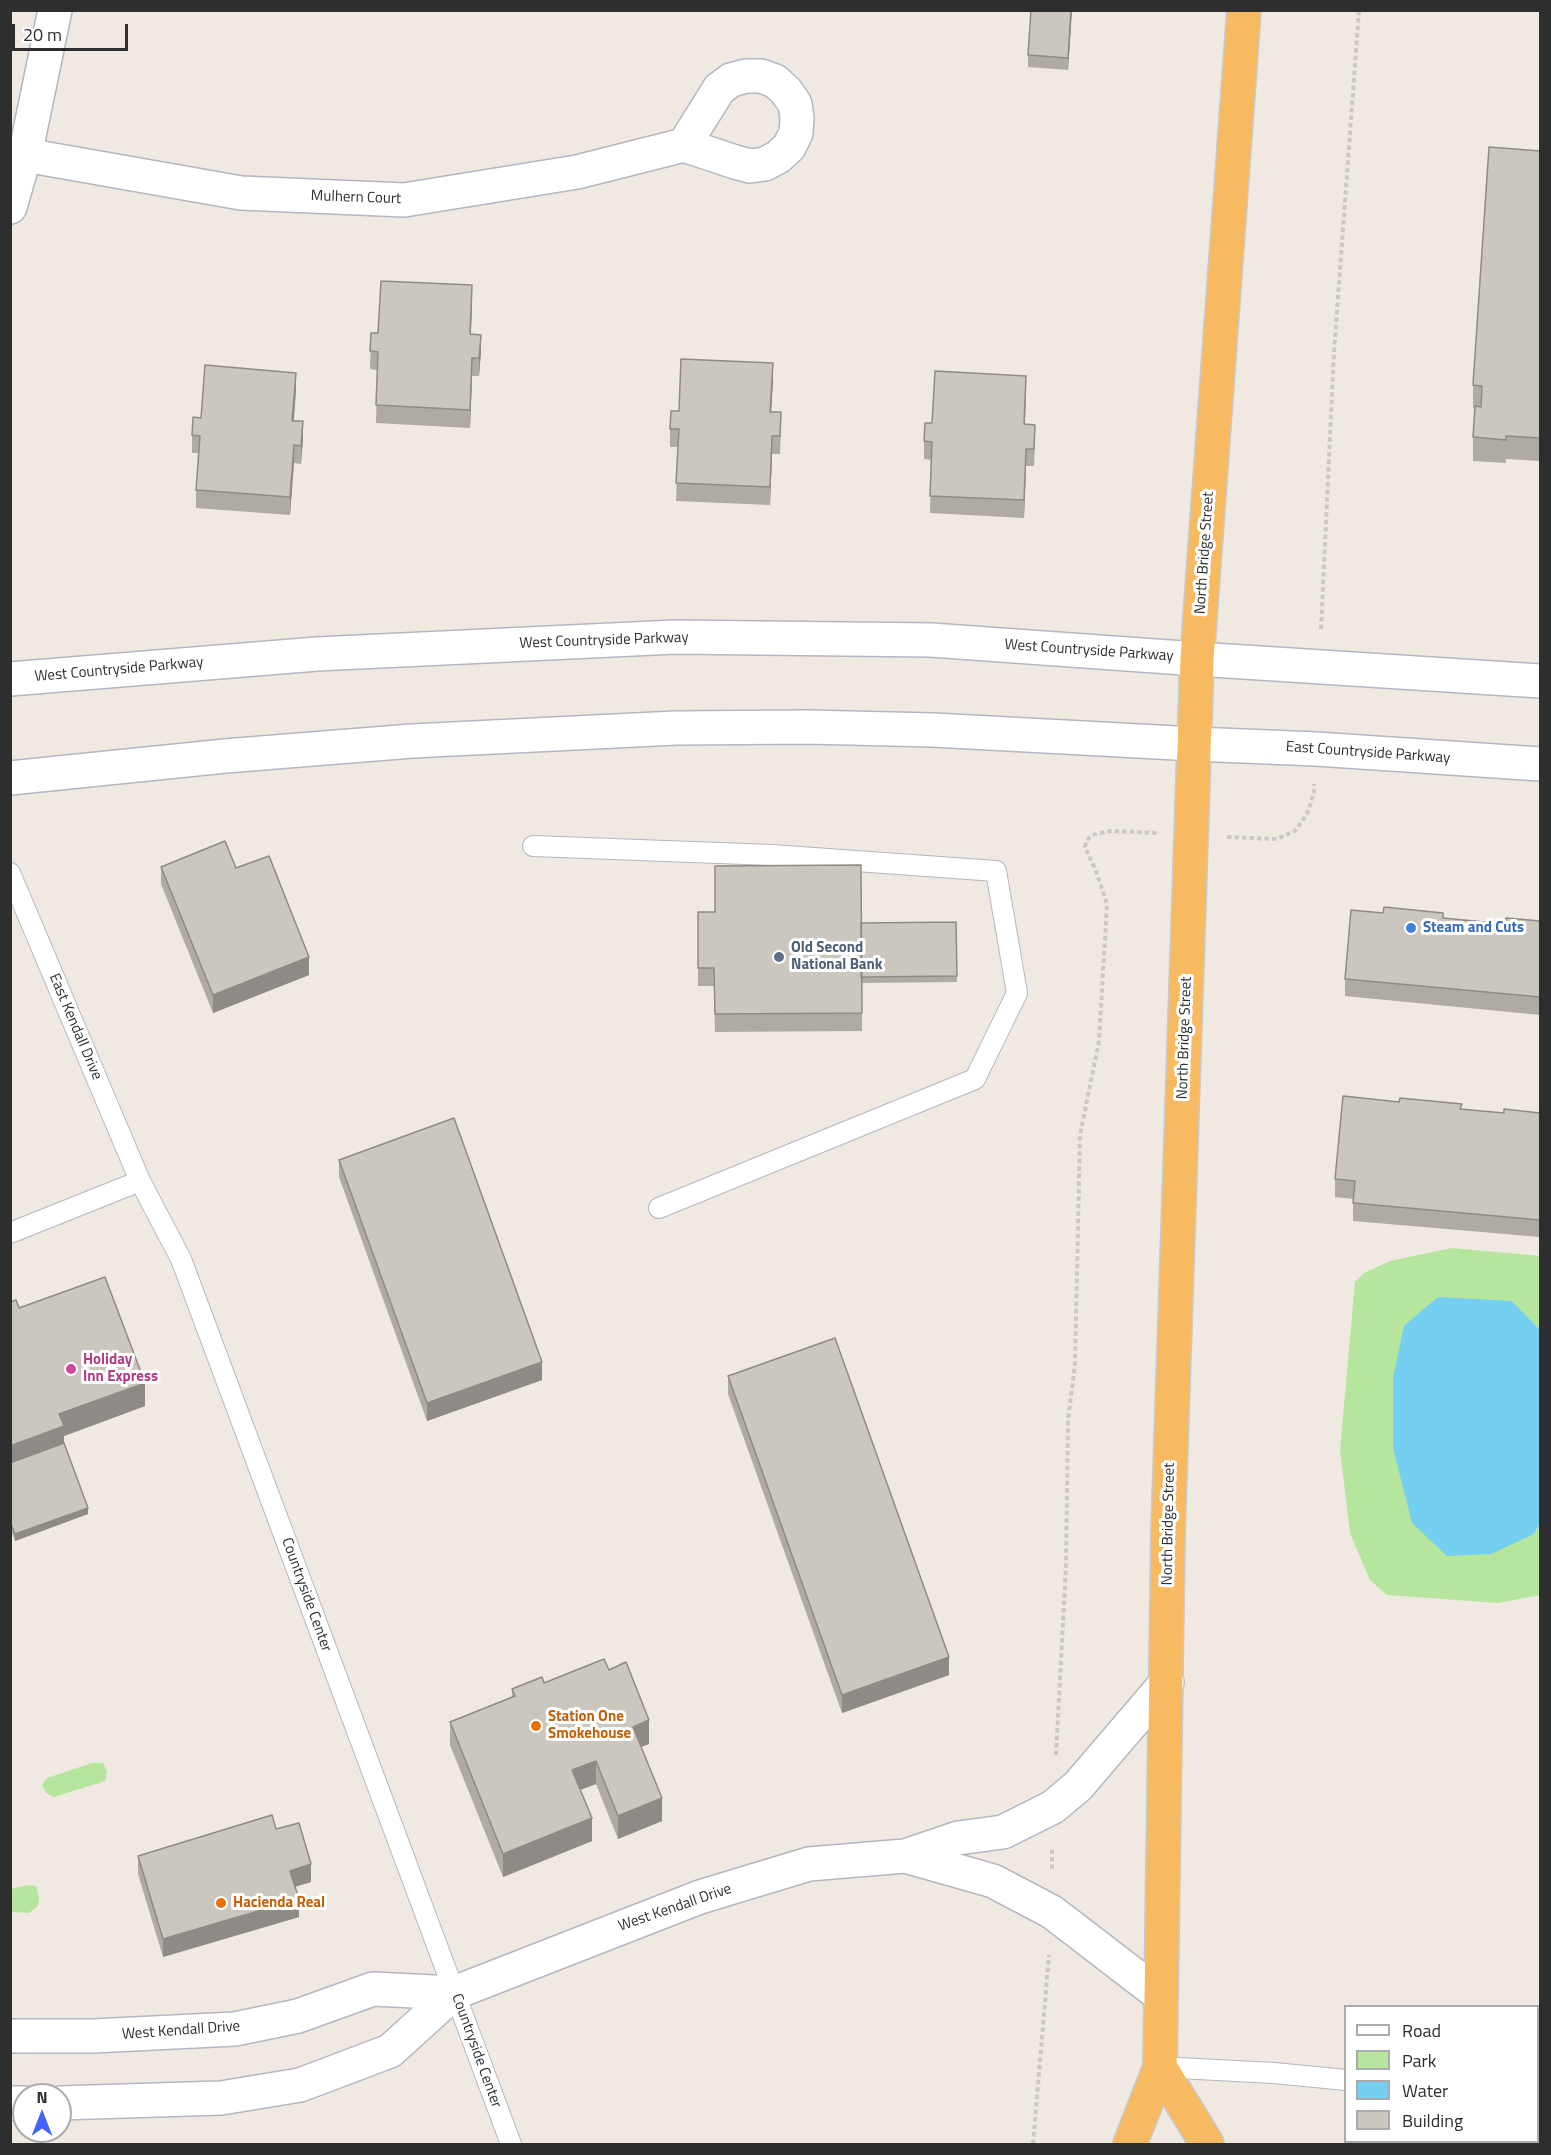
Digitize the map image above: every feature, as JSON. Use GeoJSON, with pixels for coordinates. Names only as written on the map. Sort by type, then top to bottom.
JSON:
{"type":"FeatureCollection","features":[{"type":"Feature","properties":{"kind":"highway","name":"North Bridge Street"},"geometry":{"type":"LineString","coordinates":[[1130,2145],[1160,2067],[1168,1533],[1196,744],[1197,659],[1244,10]]}},
{"type":"Feature","properties":{"kind":"highway"},"geometry":{"type":"LineString","coordinates":[[1160,2067],[1208,2145]]}},
{"type":"Feature","properties":{"kind":"street"},"geometry":{"type":"LineString","coordinates":[[10,207],[25,155],[55,10]]}},
{"type":"Feature","properties":{"kind":"street","name":"Mulhern Court"},"geometry":{"type":"LineString","coordinates":[[25,155],[241,193],[404,200],[577,172],[684,145]]}},
{"type":"Feature","properties":{"kind":"street","name":"West Countryside Parkway"},"geometry":{"type":"LineString","coordinates":[[10,679],[317,654],[675,637],[931,640],[1197,659]]}},
{"type":"Feature","properties":{"kind":"street"},"geometry":{"type":"LineString","coordinates":[[1197,659],[1540,681]]}},
{"type":"Feature","properties":{"kind":"street"},"geometry":{"type":"LineString","coordinates":[[10,778],[225,756],[412,741],[676,728],[808,727],[933,730],[1196,744]]}},
{"type":"Feature","properties":{"kind":"street","name":"East Countryside Parkway"},"geometry":{"type":"LineString","coordinates":[[1196,744],[1316,748],[1540,764]]}},
{"type":"Feature","properties":{"kind":"street","name":"West Kendall Drive"},"geometry":{"type":"LineString","coordinates":[[72,2103],[221,2098],[300,2085],[390,2051],[454,1993],[690,1901],[809,1864],[905,1856],[958,1838],[1003,1832],[1053,1807],[1078,1786],[1167,1682]]}},
{"type":"Feature","properties":{"kind":"street","name":"West Kendall Drive"},"geometry":{"type":"LineString","coordinates":[[905,1856],[993,1881],[1052,1912],[1160,1995]]}},
{"type":"Feature","properties":{"kind":"street","name":"West Kendall Drive"},"geometry":{"type":"LineString","coordinates":[[10,2036],[105,2036],[235,2030],[298,2016],[374,1989],[454,1993]]}},
{"type":"Feature","properties":{"kind":"lane"},"geometry":{"type":"LineString","coordinates":[[533,846],[772,855],[996,871],[1017,993],[975,1079],[659,1208]]}},
{"type":"Feature","properties":{"kind":"lane","name":"East Kendall Drive"},"geometry":{"type":"LineString","coordinates":[[10,873],[140,1181]]}},
{"type":"Feature","properties":{"kind":"lane"},"geometry":{"type":"LineString","coordinates":[[10,1233],[140,1181]]}},
{"type":"Feature","properties":{"kind":"lane","name":"Countryside Center"},"geometry":{"type":"LineString","coordinates":[[140,1181],[181,1259],[511,2145]]}},
{"type":"Feature","properties":{"kind":"lane"},"geometry":{"type":"LineString","coordinates":[[1160,2067],[1274,2073],[1344,2080]]}},
{"type":"Feature","properties":{"kind":"path"},"geometry":{"type":"LineString","coordinates":[[1321,620],[1334,352],[1359,10]]}},
{"type":"Feature","properties":{"kind":"path"},"geometry":{"type":"LineString","coordinates":[[1260,839],[1277,839],[1295,831],[1306,814],[1314,786]]}},
{"type":"Feature","properties":{"kind":"path"},"geometry":{"type":"LineString","coordinates":[[1056,1759],[1066,1566],[1068,1420],[1075,1364],[1080,1135],[1099,1041],[1107,904],[1085,847],[1092,835],[1110,831]]}},
{"type":"Feature","properties":{"kind":"path"},"geometry":{"type":"LineString","coordinates":[[1052,1841],[1052,1872]]}},
{"type":"Feature","properties":{"kind":"path"},"geometry":{"type":"LineString","coordinates":[[1033,2145],[1049,1953]]}},
{"type":"Feature","properties":{"kind":"green space"},"geometry":{"type":"Polygon","coordinates":[[[1452,1248],[1540,1256],[1540,1330],[1512,1301],[1393,1448],[1534,1534],[1540,1523],[1540,1595],[1498,1603],[1387,1595],[1370,1580],[1350,1533],[1340,1450],[1355,1282],[1364,1273],[1390,1261],[1452,1248]]]}},
{"type":"Feature","properties":{"kind":"green space"},"geometry":{"type":"Polygon","coordinates":[[[92,1763],[103,1763],[107,1771],[105,1781],[54,1797],[46,1793],[42,1785],[47,1778],[92,1763]]]}},
{"type":"Feature","properties":{"kind":"green space"},"geometry":{"type":"Polygon","coordinates":[[[28,1885],[36,1886],[39,1897],[38,1906],[29,1913],[11,1912],[11,1889],[28,1885]]]}},
{"type":"Feature","properties":{"kind":"water"},"geometry":{"type":"Polygon","coordinates":[[[1438,1297],[1512,1301],[1540,1330],[1540,1523],[1534,1534],[1491,1554],[1447,1556],[1412,1523],[1393,1448],[1393,1378],[1404,1326],[1438,1297]]]}},
{"type":"Feature","properties":{"kind":"building"},"geometry":{"type":"Polygon","coordinates":[[[1031,10],[1071,10],[1068,58],[1028,55],[1031,10]]]}},
{"type":"Feature","properties":{"kind":"building"},"geometry":{"type":"Polygon","coordinates":[[[1489,147],[1540,151],[1540,438],[1506,436],[1506,440],[1473,437],[1475,406],[1481,407],[1482,386],[1473,385],[1489,147]]]}},
{"type":"Feature","properties":{"kind":"building"},"geometry":{"type":"Polygon","coordinates":[[[381,281],[472,285],[470,334],[481,335],[479,358],[472,358],[470,410],[376,405],[378,352],[370,351],[371,333],[378,333],[381,281]]]}},
{"type":"Feature","properties":{"kind":"building"},"geometry":{"type":"Polygon","coordinates":[[[681,359],[773,363],[770,412],[781,412],[780,436],[772,436],[770,487],[676,483],[679,429],[670,429],[671,411],[679,411],[681,359]]]}},
{"type":"Feature","properties":{"kind":"building"},"geometry":{"type":"Polygon","coordinates":[[[205,365],[296,373],[292,421],[303,421],[301,446],[294,445],[290,497],[196,490],[200,436],[192,435],[193,417],[201,418],[205,365]]]}},
{"type":"Feature","properties":{"kind":"building"},"geometry":{"type":"Polygon","coordinates":[[[935,371],[1026,376],[1024,424],[1035,425],[1034,449],[1026,449],[1024,500],[930,496],[932,442],[924,441],[925,423],[932,423],[935,371]]]}},
{"type":"Feature","properties":{"kind":"building"},"geometry":{"type":"Polygon","coordinates":[[[225,841],[236,868],[269,856],[309,957],[213,995],[161,867],[225,841]]]}},
{"type":"Feature","properties":{"kind":"building","name":"Old Second National Bank"},"geometry":{"type":"Polygon","coordinates":[[[861,865],[862,1013],[715,1014],[714,968],[698,968],[698,912],[715,912],[715,866],[861,865]]]}},
{"type":"Feature","properties":{"kind":"building"},"geometry":{"type":"Polygon","coordinates":[[[1384,907],[1443,913],[1443,918],[1505,924],[1506,918],[1540,921],[1540,997],[1345,979],[1351,910],[1383,913],[1384,907]]]}},
{"type":"Feature","properties":{"kind":"building"},"geometry":{"type":"Polygon","coordinates":[[[956,922],[957,976],[861,977],[861,923],[956,922]]]}},
{"type":"Feature","properties":{"kind":"building"},"geometry":{"type":"Polygon","coordinates":[[[1343,1096],[1399,1102],[1400,1098],[1462,1104],[1460,1109],[1504,1113],[1504,1109],[1540,1113],[1540,1220],[1353,1203],[1355,1181],[1335,1179],[1343,1096]]]}},
{"type":"Feature","properties":{"kind":"building"},"geometry":{"type":"Polygon","coordinates":[[[454,1118],[542,1362],[427,1403],[339,1160],[454,1118]]]}},
{"type":"Feature","properties":{"kind":"building","name":"Holiday Inn Express"},"geometry":{"type":"Polygon","coordinates":[[[105,1277],[145,1383],[59,1414],[64,1426],[10,1446],[10,1302],[16,1300],[19,1308],[105,1277]]]}},
{"type":"Feature","properties":{"kind":"building"},"geometry":{"type":"Polygon","coordinates":[[[835,1338],[949,1657],[842,1695],[728,1376],[835,1338]]]}},
{"type":"Feature","properties":{"kind":"building"},"geometry":{"type":"Polygon","coordinates":[[[64,1443],[88,1508],[15,1534],[10,1522],[10,1463],[64,1443]]]}},
{"type":"Feature","properties":{"kind":"building"},"geometry":{"type":"Polygon","coordinates":[[[604,1659],[609,1670],[626,1662],[649,1720],[633,1727],[662,1798],[618,1816],[596,1761],[572,1770],[592,1818],[503,1854],[450,1722],[515,1696],[512,1689],[542,1677],[544,1683],[604,1659]]]}},
{"type":"Feature","properties":{"kind":"building","name":"Hacienda Real"},"geometry":{"type":"Polygon","coordinates":[[[272,1815],[276,1829],[299,1823],[311,1864],[290,1871],[299,1899],[163,1939],[138,1856],[272,1815]]]}},
{"type":"Feature","properties":{"kind":"place","name":"Steam and Cuts"},"geometry":{"type":"Point","coordinates":[1411,928]}},
{"type":"Feature","properties":{"kind":"place","name":"Old Second National Bank"},"geometry":{"type":"Point","coordinates":[779,957]}},
{"type":"Feature","properties":{"kind":"place","name":"Holiday Inn Express"},"geometry":{"type":"Point","coordinates":[71,1369]}},
{"type":"Feature","properties":{"kind":"place","name":"Station One Smokehouse"},"geometry":{"type":"Point","coordinates":[536,1726]}},
{"type":"Feature","properties":{"kind":"place","name":"Hacienda Real"},"geometry":{"type":"Point","coordinates":[221,1903]}}]}
